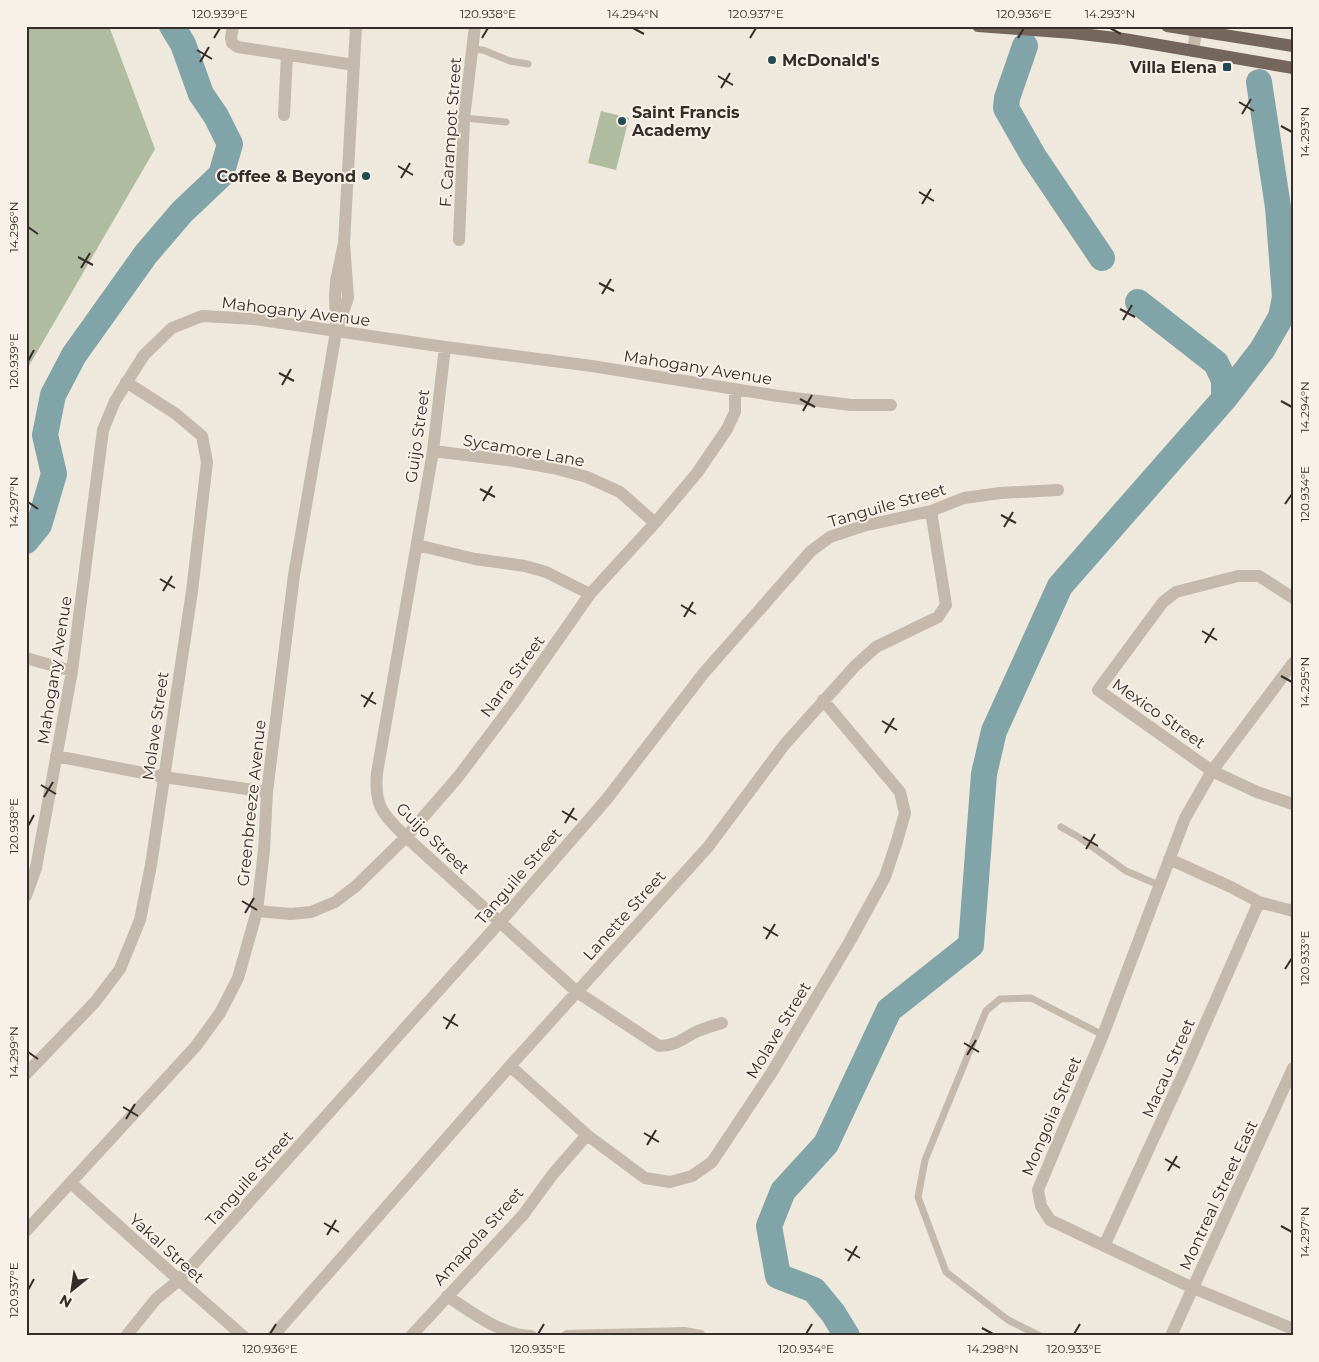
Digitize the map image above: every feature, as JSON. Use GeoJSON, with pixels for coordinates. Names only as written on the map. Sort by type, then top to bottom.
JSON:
{"type":"FeatureCollection","features":[{"type":"Feature","properties":{"kind":"main road"},"geometry":{"type":"LineString","coordinates":[[978,26],[1073,29],[1287,67]]}},
{"type":"Feature","properties":{"kind":"main road"},"geometry":{"type":"LineString","coordinates":[[1167,26],[1197,28],[1289,45]]}},
{"type":"Feature","properties":{"kind":"street"},"geometry":{"type":"LineString","coordinates":[[233,26],[232,43],[238,46],[354,65]]}},
{"type":"Feature","properties":{"kind":"street","name":"Greenbreeze Avenue"},"geometry":{"type":"LineString","coordinates":[[26,1231],[196,1046],[220,1013],[238,978],[257,911],[264,850],[267,792],[294,576],[336,332],[336,281],[344,243],[356,26]]}},
{"type":"Feature","properties":{"kind":"street","name":"F. Carampot Street"},"geometry":{"type":"LineString","coordinates":[[459,240],[464,118],[475,26]]}},
{"type":"Feature","properties":{"kind":"street"},"geometry":{"type":"LineString","coordinates":[[1193,50],[1197,28]]}},
{"type":"Feature","properties":{"kind":"street"},"geometry":{"type":"LineString","coordinates":[[284,115],[287,55]]}},
{"type":"Feature","properties":{"kind":"street","name":"Mahogany Avenue"},"geometry":{"type":"LineString","coordinates":[[26,896],[36,868],[72,671],[103,430],[115,401],[144,355],[172,328],[202,316],[255,319],[336,332],[592,366],[778,396],[851,405],[891,405]]}},
{"type":"Feature","properties":{"kind":"street","name":"Guijo Street"},"geometry":{"type":"LineString","coordinates":[[445,347],[433,451],[376,787],[377,799],[381,810],[406,837],[577,992],[659,1046],[670,1046],[696,1032],[722,1023]]}},
{"type":"Feature","properties":{"kind":"street","name":"Molave Street"},"geometry":{"type":"LineString","coordinates":[[26,1074],[95,1002],[120,969],[140,920],[151,865],[192,591],[207,462],[202,436],[176,414],[126,382]]}},
{"type":"Feature","properties":{"kind":"street","name":"Narra Street"},"geometry":{"type":"LineString","coordinates":[[257,911],[291,914],[311,912],[335,902],[356,886],[406,837],[458,777],[513,704],[590,594],[655,523],[697,473],[727,429],[735,412],[735,389]]}},
{"type":"Feature","properties":{"kind":"street","name":"Sycamore Lane"},"geometry":{"type":"LineString","coordinates":[[433,451],[514,461],[553,468],[587,477],[620,492],[655,523]]}},
{"type":"Feature","properties":{"kind":"street","name":"Tanguile Street"},"geometry":{"type":"LineString","coordinates":[[126,1336],[156,1299],[179,1280],[500,922],[606,800],[703,674],[811,551],[830,537],[863,526],[931,511],[964,498],[1000,493],[1058,490]]}},
{"type":"Feature","properties":{"kind":"street","name":"Lanette Street"},"geometry":{"type":"LineString","coordinates":[[273,1336],[510,1066],[708,847],[785,744],[854,666],[876,647],[938,617],[942,613],[946,605],[931,511]]}},
{"type":"Feature","properties":{"kind":"street"},"geometry":{"type":"LineString","coordinates":[[417,545],[475,559],[524,566],[546,572],[590,594]]}},
{"type":"Feature","properties":{"kind":"street","name":"Mexico Street"},"geometry":{"type":"LineString","coordinates":[[1293,598],[1259,576],[1238,576],[1176,592],[1163,602],[1098,690],[1212,771],[1257,792],[1293,804]]}},
{"type":"Feature","properties":{"kind":"street"},"geometry":{"type":"LineString","coordinates":[[26,658],[72,671]]}},
{"type":"Feature","properties":{"kind":"street","name":"Mongolia Street"},"geometry":{"type":"LineString","coordinates":[[1287,1330],[1050,1220],[1042,1206],[1038,1190],[1103,1035],[1185,818],[1212,771],[1293,663]]}},
{"type":"Feature","properties":{"kind":"street","name":"Molave Street"},"geometry":{"type":"LineString","coordinates":[[510,1066],[587,1135],[645,1178],[670,1182],[692,1176],[712,1162],[772,1072],[855,933],[885,877],[898,841],[905,813],[900,792],[823,700]]}},
{"type":"Feature","properties":{"kind":"street"},"geometry":{"type":"LineString","coordinates":[[56,756],[164,777],[267,792]]}},
{"type":"Feature","properties":{"kind":"street"},"geometry":{"type":"LineString","coordinates":[[1169,859],[1259,902],[1293,911]]}},
{"type":"Feature","properties":{"kind":"street","name":"Macau Street"},"geometry":{"type":"LineString","coordinates":[[1104,1246],[1259,902]]}},
{"type":"Feature","properties":{"kind":"street","name":"Montreal Street East"},"geometry":{"type":"LineString","coordinates":[[1170,1336],[1293,1068]]}},
{"type":"Feature","properties":{"kind":"street","name":"Amapola Street"},"geometry":{"type":"LineString","coordinates":[[411,1336],[523,1215],[553,1174],[587,1135]]}},
{"type":"Feature","properties":{"kind":"street","name":"Yakal Street"},"geometry":{"type":"LineString","coordinates":[[71,1183],[243,1336]]}},
{"type":"Feature","properties":{"kind":"street"},"geometry":{"type":"LineString","coordinates":[[447,1296],[491,1324],[516,1335],[531,1336]]}},
{"type":"Feature","properties":{"kind":"street"},"geometry":{"type":"LineString","coordinates":[[568,1336],[684,1333],[700,1336]]}},
{"type":"Feature","properties":{"kind":"lane"},"geometry":{"type":"LineString","coordinates":[[472,49],[483,50],[510,61],[528,64]]}},
{"type":"Feature","properties":{"kind":"lane"},"geometry":{"type":"LineString","coordinates":[[464,118],[506,122]]}},
{"type":"Feature","properties":{"kind":"lane"},"geometry":{"type":"LineString","coordinates":[[1061,827],[1077,836],[1126,871],[1159,886]]}},
{"type":"Feature","properties":{"kind":"lane"},"geometry":{"type":"LineString","coordinates":[[1040,1336],[1008,1320],[946,1272],[918,1197],[925,1160],[986,1011],[1000,999],[1030,998],[1103,1035]]}},
{"type":"Feature","properties":{"kind":"green space"},"geometry":{"type":"Polygon","coordinates":[[[26,26],[109,26],[155,149],[26,371],[26,26]]]}},
{"type":"Feature","properties":{"kind":"green space"},"geometry":{"type":"Polygon","coordinates":[[[601,111],[629,118],[616,170],[588,163],[601,111]]]}},
{"type":"Feature","properties":{"kind":"waterway"},"geometry":{"type":"LineString","coordinates":[[26,541],[39,525],[54,474],[45,435],[53,395],[74,355],[146,254],[182,212],[221,175],[230,144],[216,116],[201,94],[183,44],[172,26]]}},
{"type":"Feature","properties":{"kind":"waterway"},"geometry":{"type":"LineString","coordinates":[[1025,46],[1007,98],[1006,108],[1034,157],[1102,258]]}},
{"type":"Feature","properties":{"kind":"waterway"},"geometry":{"type":"LineString","coordinates":[[847,1336],[833,1313],[814,1290],[778,1276],[769,1226],[783,1191],[826,1144],[889,1010],[971,945],[984,774],[994,731],[1060,586],[1224,399],[1262,350],[1281,317],[1285,297],[1278,207],[1259,82]]}},
{"type":"Feature","properties":{"kind":"waterway"},"geometry":{"type":"LineString","coordinates":[[1138,302],[1216,363],[1224,380],[1224,399]]}},
{"type":"Feature","properties":{"kind":"place","name":"McDonald's"},"geometry":{"type":"Point","coordinates":[772,60]}},
{"type":"Feature","properties":{"kind":"place","name":"Villa Elena"},"geometry":{"type":"Point","coordinates":[1227,67]}},
{"type":"Feature","properties":{"kind":"place","name":"Saint Francis Academy"},"geometry":{"type":"Point","coordinates":[622,121]}},
{"type":"Feature","properties":{"kind":"place","name":"Coffee & Beyond"},"geometry":{"type":"Point","coordinates":[366,176]}}]}
